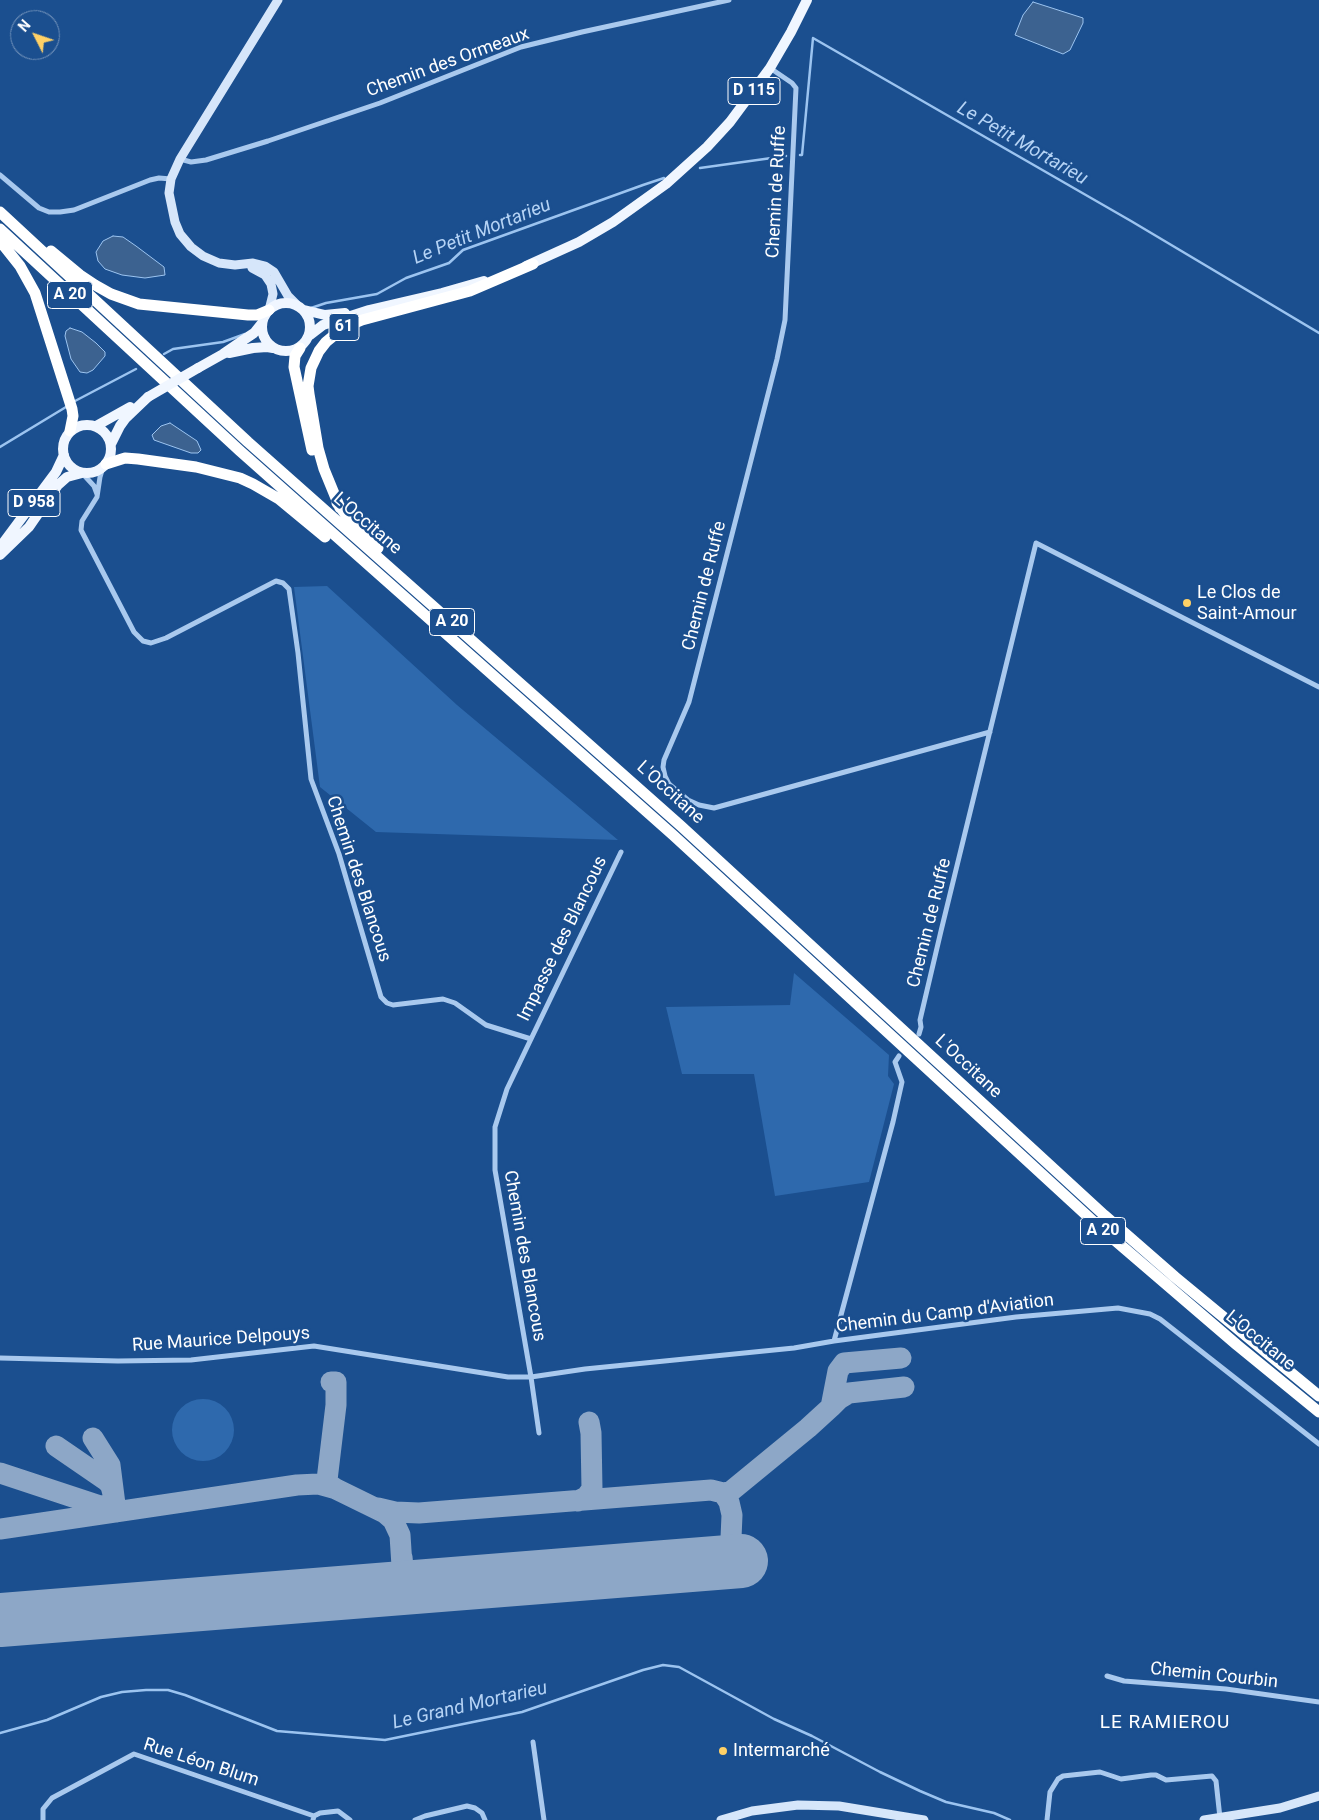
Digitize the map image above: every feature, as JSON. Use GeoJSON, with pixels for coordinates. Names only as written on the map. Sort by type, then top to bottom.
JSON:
{"type":"FeatureCollection","features":[{"type":"Feature","properties":{"kind":"highway"},"geometry":{"type":"LineString","coordinates":[[0,208],[80,275],[95,286],[122,298],[154,306],[248,315],[257,315],[269,310]]}},
{"type":"Feature","properties":{"kind":"highway","name":"L'Occitane"},"geometry":{"type":"LineString","coordinates":[[0,212],[248,442],[681,826],[1104,1215],[1175,1277],[1319,1396]]}},
{"type":"Feature","properties":{"kind":"highway","name":"L'Occitane"},"geometry":{"type":"LineString","coordinates":[[0,229],[240,451],[673,835],[1096,1224],[1230,1339],[1319,1412]]}},
{"type":"Feature","properties":{"kind":"highway"},"geometry":{"type":"LineString","coordinates":[[0,241],[20,266],[35,293],[72,409],[73,416],[70,431]]}},
{"type":"Feature","properties":{"kind":"highway","name":"61"},"geometry":{"type":"LineString","coordinates":[[340,508],[324,469],[318,448],[309,394],[308,386],[311,368],[318,351],[334,334],[362,320],[470,291],[533,264]]}},
{"type":"Feature","properties":{"kind":"highway","name":"61"},"geometry":{"type":"LineString","coordinates":[[300,348],[295,356],[294,367],[307,435],[319,471],[328,490],[340,508],[368,539],[461,630]]}},
{"type":"Feature","properties":{"kind":"highway"},"geometry":{"type":"LineString","coordinates":[[105,466],[124,458],[138,459],[218,472],[253,484],[286,505],[347,556],[432,622]]}},
{"type":"Feature","properties":{"kind":"main road"},"geometry":{"type":"LineString","coordinates":[[96,426],[223,354],[254,333],[269,310],[273,294],[268,279],[261,271],[242,265],[219,263],[203,256],[191,247],[180,234],[171,207],[169,193],[171,179],[180,159],[278,0]]}},
{"type":"Feature","properties":{"kind":"main road","name":"D 115"},"geometry":{"type":"LineString","coordinates":[[310,335],[323,326],[369,310],[442,293],[533,264],[582,241],[613,222],[666,184],[707,147],[730,122],[770,68],[792,32],[805,1]]}},
{"type":"Feature","properties":{"kind":"main road"},"geometry":{"type":"LineString","coordinates":[[223,354],[267,346],[286,352],[300,348],[310,335],[309,317],[288,296],[274,272],[259,264],[242,265]]}},
{"type":"Feature","properties":{"kind":"main road"},"geometry":{"type":"LineString","coordinates":[[269,310],[282,303],[300,307]]}},
{"type":"Feature","properties":{"kind":"main road","name":"D 115"},"geometry":{"type":"LineString","coordinates":[[300,307],[325,315],[369,310]]}},
{"type":"Feature","properties":{"kind":"main road"},"geometry":{"type":"LineString","coordinates":[[262,323],[264,337],[273,348]]}},
{"type":"Feature","properties":{"kind":"main road"},"geometry":{"type":"LineString","coordinates":[[111,444],[125,419],[148,397]]}},
{"type":"Feature","properties":{"kind":"main road"},"geometry":{"type":"LineString","coordinates":[[83,424],[96,426],[104,430],[109,436],[112,451],[105,466],[97,471],[82,473],[70,466],[64,455],[64,442],[70,431],[83,424]]}},
{"type":"Feature","properties":{"kind":"main road","name":"D 958"},"geometry":{"type":"LineString","coordinates":[[0,547],[56,472],[64,455]]}},
{"type":"Feature","properties":{"kind":"main road","name":"D 958"},"geometry":{"type":"LineString","coordinates":[[0,555],[29,527],[58,486],[67,477],[82,473]]}},
{"type":"Feature","properties":{"kind":"main road"},"geometry":{"type":"LineString","coordinates":[[1204,1820],[1280,1808],[1319,1796]]}},
{"type":"Feature","properties":{"kind":"main road"},"geometry":{"type":"LineString","coordinates":[[721,1820],[752,1810],[798,1804],[838,1806],[924,1820]]}},
{"type":"Feature","properties":{"kind":"street","name":"Chemin des Ormeaux"},"geometry":{"type":"LineString","coordinates":[[180,159],[191,162],[206,160],[259,144],[380,103],[521,48],[582,32],[728,0]]}},
{"type":"Feature","properties":{"kind":"street","name":"Chemin de Ruffe"},"geometry":{"type":"LineString","coordinates":[[770,68],[792,83],[796,88],[785,320],[777,359],[689,702],[664,760],[665,776],[669,784],[688,800],[699,805],[714,808],[990,732]]}},
{"type":"Feature","properties":{"kind":"street"},"geometry":{"type":"LineString","coordinates":[[0,175],[39,208],[49,212],[74,210],[150,180],[158,178],[171,179]]}},
{"type":"Feature","properties":{"kind":"street","name":"Chemin des Blancous"},"geometry":{"type":"LineString","coordinates":[[105,466],[100,477],[97,497],[82,521],[81,530],[134,632],[143,641],[152,643],[166,638],[276,581],[286,585],[289,589],[298,653],[311,779],[339,854],[381,997],[387,1003],[394,1005],[443,999],[455,1003],[486,1025],[531,1038],[507,1089],[495,1126],[495,1170],[539,1433]]}},
{"type":"Feature","properties":{"kind":"street"},"geometry":{"type":"LineString","coordinates":[[82,473],[94,486],[97,497]]}},
{"type":"Feature","properties":{"kind":"street","name":"Chemin de Ruffe"},"geometry":{"type":"LineString","coordinates":[[919,1034],[921,1028],[920,1020],[1036,543],[1319,687]]}},
{"type":"Feature","properties":{"kind":"street","name":"Impasse des Blancous"},"geometry":{"type":"LineString","coordinates":[[531,1038],[621,852]]}},
{"type":"Feature","properties":{"kind":"street"},"geometry":{"type":"LineString","coordinates":[[834,1341],[902,1082],[896,1062],[899,1056]]}},
{"type":"Feature","properties":{"kind":"street","name":"Chemin du Camp d'Aviation"},"geometry":{"type":"LineString","coordinates":[[531,1377],[585,1369],[794,1348],[1016,1317],[1118,1308],[1150,1314],[1160,1320],[1319,1444]]}},
{"type":"Feature","properties":{"kind":"street","name":"Rue Maurice Delpouys"},"geometry":{"type":"LineString","coordinates":[[0,1358],[118,1361],[191,1360],[314,1346],[508,1377],[531,1377]]}},
{"type":"Feature","properties":{"kind":"street","name":"Chemin Courbin"},"geometry":{"type":"LineString","coordinates":[[1108,1676],[1124,1681],[1226,1689],[1319,1702]]}},
{"type":"Feature","properties":{"kind":"street"},"geometry":{"type":"LineString","coordinates":[[534,1742],[544,1820]]}},
{"type":"Feature","properties":{"kind":"street","name":"Rue Léon Blum"},"geometry":{"type":"LineString","coordinates":[[43,1820],[43,1809],[52,1798],[134,1754],[314,1818],[320,1813],[338,1811],[350,1820]]}},
{"type":"Feature","properties":{"kind":"street"},"geometry":{"type":"LineString","coordinates":[[1047,1820],[1050,1792],[1058,1779],[1063,1776],[1100,1772],[1121,1779],[1151,1775],[1156,1775],[1166,1780],[1212,1776],[1216,1781],[1220,1818]]}},
{"type":"Feature","properties":{"kind":"street"},"geometry":{"type":"LineString","coordinates":[[415,1820],[466,1806],[475,1808],[486,1820]]}},
{"type":"Feature","properties":{"kind":"shaded area"},"geometry":{"type":"Polygon","coordinates":[[[1033,2],[1083,18],[1083,23],[1070,50],[1063,54],[1015,35],[1023,15],[1033,2]]]}},
{"type":"Feature","properties":{"kind":"shaded area"},"geometry":{"type":"Polygon","coordinates":[[[113,236],[123,237],[164,267],[165,275],[145,278],[122,275],[105,269],[98,261],[96,252],[103,241],[113,236]]]}},
{"type":"Feature","properties":{"kind":"shaded area"},"geometry":{"type":"Polygon","coordinates":[[[70,328],[82,332],[105,352],[105,356],[93,370],[87,373],[80,372],[71,359],[65,336],[66,331],[70,328]]]}},
{"type":"Feature","properties":{"kind":"shaded area"},"geometry":{"type":"Polygon","coordinates":[[[170,423],[197,441],[201,450],[198,453],[191,453],[154,440],[152,435],[161,426],[170,423]]]}},
{"type":"Feature","properties":{"kind":"shaded area"},"geometry":{"type":"Polygon","coordinates":[[[327,586],[457,705],[618,840],[376,832],[320,787],[294,587],[327,586]]]}},
{"type":"Feature","properties":{"kind":"shaded area"},"geometry":{"type":"Polygon","coordinates":[[[794,973],[889,1055],[888,1076],[894,1084],[869,1182],[775,1196],[754,1074],[682,1074],[666,1007],[790,1005],[794,973]]]}},
{"type":"Feature","properties":{"kind":"shaded area"},"geometry":{"type":"Polygon","coordinates":[[[203,1399],[215,1401],[225,1408],[232,1418],[234,1430],[232,1442],[225,1452],[215,1459],[203,1461],[191,1459],[181,1452],[174,1442],[172,1430],[174,1418],[181,1408],[191,1401],[203,1399]]]}},
{"type":"Feature","properties":{"kind":"waterway","name":"Le Petit Mortarieu"},"geometry":{"type":"LineString","coordinates":[[800,155],[802,155],[813,38],[1131,221],[1319,333]]}},
{"type":"Feature","properties":{"kind":"waterway","name":"Le Petit Mortarieu"},"geometry":{"type":"LineString","coordinates":[[700,168],[786,156]]}},
{"type":"Feature","properties":{"kind":"waterway","name":"Le Petit Mortarieu"},"geometry":{"type":"LineString","coordinates":[[311,308],[326,303],[377,294],[406,278],[449,263],[463,250],[664,178]]}},
{"type":"Feature","properties":{"kind":"waterway","name":"Le Petit Mortarieu"},"geometry":{"type":"LineString","coordinates":[[164,354],[173,349],[223,342],[245,334]]}},
{"type":"Feature","properties":{"kind":"waterway","name":"Le Petit Mortarieu"},"geometry":{"type":"LineString","coordinates":[[75,401],[136,369]]}},
{"type":"Feature","properties":{"kind":"waterway","name":"Le Petit Mortarieu"},"geometry":{"type":"LineString","coordinates":[[0,447],[66,407]]}},
{"type":"Feature","properties":{"kind":"waterway","name":"Le Grand Mortarieu"},"geometry":{"type":"LineString","coordinates":[[0,1733],[47,1720],[101,1697],[122,1692],[168,1690],[277,1731],[385,1740],[522,1712],[643,1670],[663,1665],[679,1667],[774,1719],[812,1736],[920,1791],[946,1802],[994,1813],[1010,1820]]}},
{"type":"Feature","properties":{"kind":"taxiway"},"geometry":{"type":"LineString","coordinates":[[723,1493],[730,1492],[831,1407],[838,1371],[844,1363],[901,1358]]}},
{"type":"Feature","properties":{"kind":"taxiway"},"geometry":{"type":"LineString","coordinates":[[331,1382],[336,1382],[336,1405],[327,1480],[336,1489]]}},
{"type":"Feature","properties":{"kind":"taxiway"},"geometry":{"type":"LineString","coordinates":[[831,1407],[849,1393],[904,1387]]}},
{"type":"Feature","properties":{"kind":"taxiway"},"geometry":{"type":"LineString","coordinates":[[578,1501],[586,1497],[592,1489],[591,1433],[589,1422]]}},
{"type":"Feature","properties":{"kind":"taxiway"},"geometry":{"type":"LineString","coordinates":[[93,1438],[110,1465],[116,1512]]}},
{"type":"Feature","properties":{"kind":"taxiway"},"geometry":{"type":"LineString","coordinates":[[56,1446],[107,1481],[111,1486],[113,1494]]}},
{"type":"Feature","properties":{"kind":"taxiway"},"geometry":{"type":"LineString","coordinates":[[0,1473],[100,1506],[108,1505],[113,1508]]}},
{"type":"Feature","properties":{"kind":"taxiway"},"geometry":{"type":"LineString","coordinates":[[0,1529],[297,1485],[318,1484],[336,1489],[385,1513],[393,1520],[400,1535],[402,1566],[393,1583],[382,1588],[348,1592]]}},
{"type":"Feature","properties":{"kind":"taxiway"},"geometry":{"type":"LineString","coordinates":[[378,1508],[395,1512],[419,1513],[711,1490],[723,1493],[729,1502],[732,1515],[731,1538],[726,1551],[719,1558],[710,1561],[680,1566]]}},
{"type":"Feature","properties":{"kind":"taxiway"},"geometry":{"type":"LineString","coordinates":[[402,1557],[403,1567],[410,1576],[433,1586]]}},
{"type":"Feature","properties":{"kind":"runway"},"geometry":{"type":"LineString","coordinates":[[0,1620],[741,1561]]}},
{"type":"Feature","properties":{"kind":"place","name":"Le Clos de Saint-Amour"},"geometry":{"type":"Point","coordinates":[1187,603]}},
{"type":"Feature","properties":{"kind":"place","name":"Intermarché"},"geometry":{"type":"Point","coordinates":[723,1751]}},
{"type":"Feature","properties":{"kind":"district","name":"LE RAMIEROU"},"geometry":{"type":"Point","coordinates":[1165,1723]}}]}
